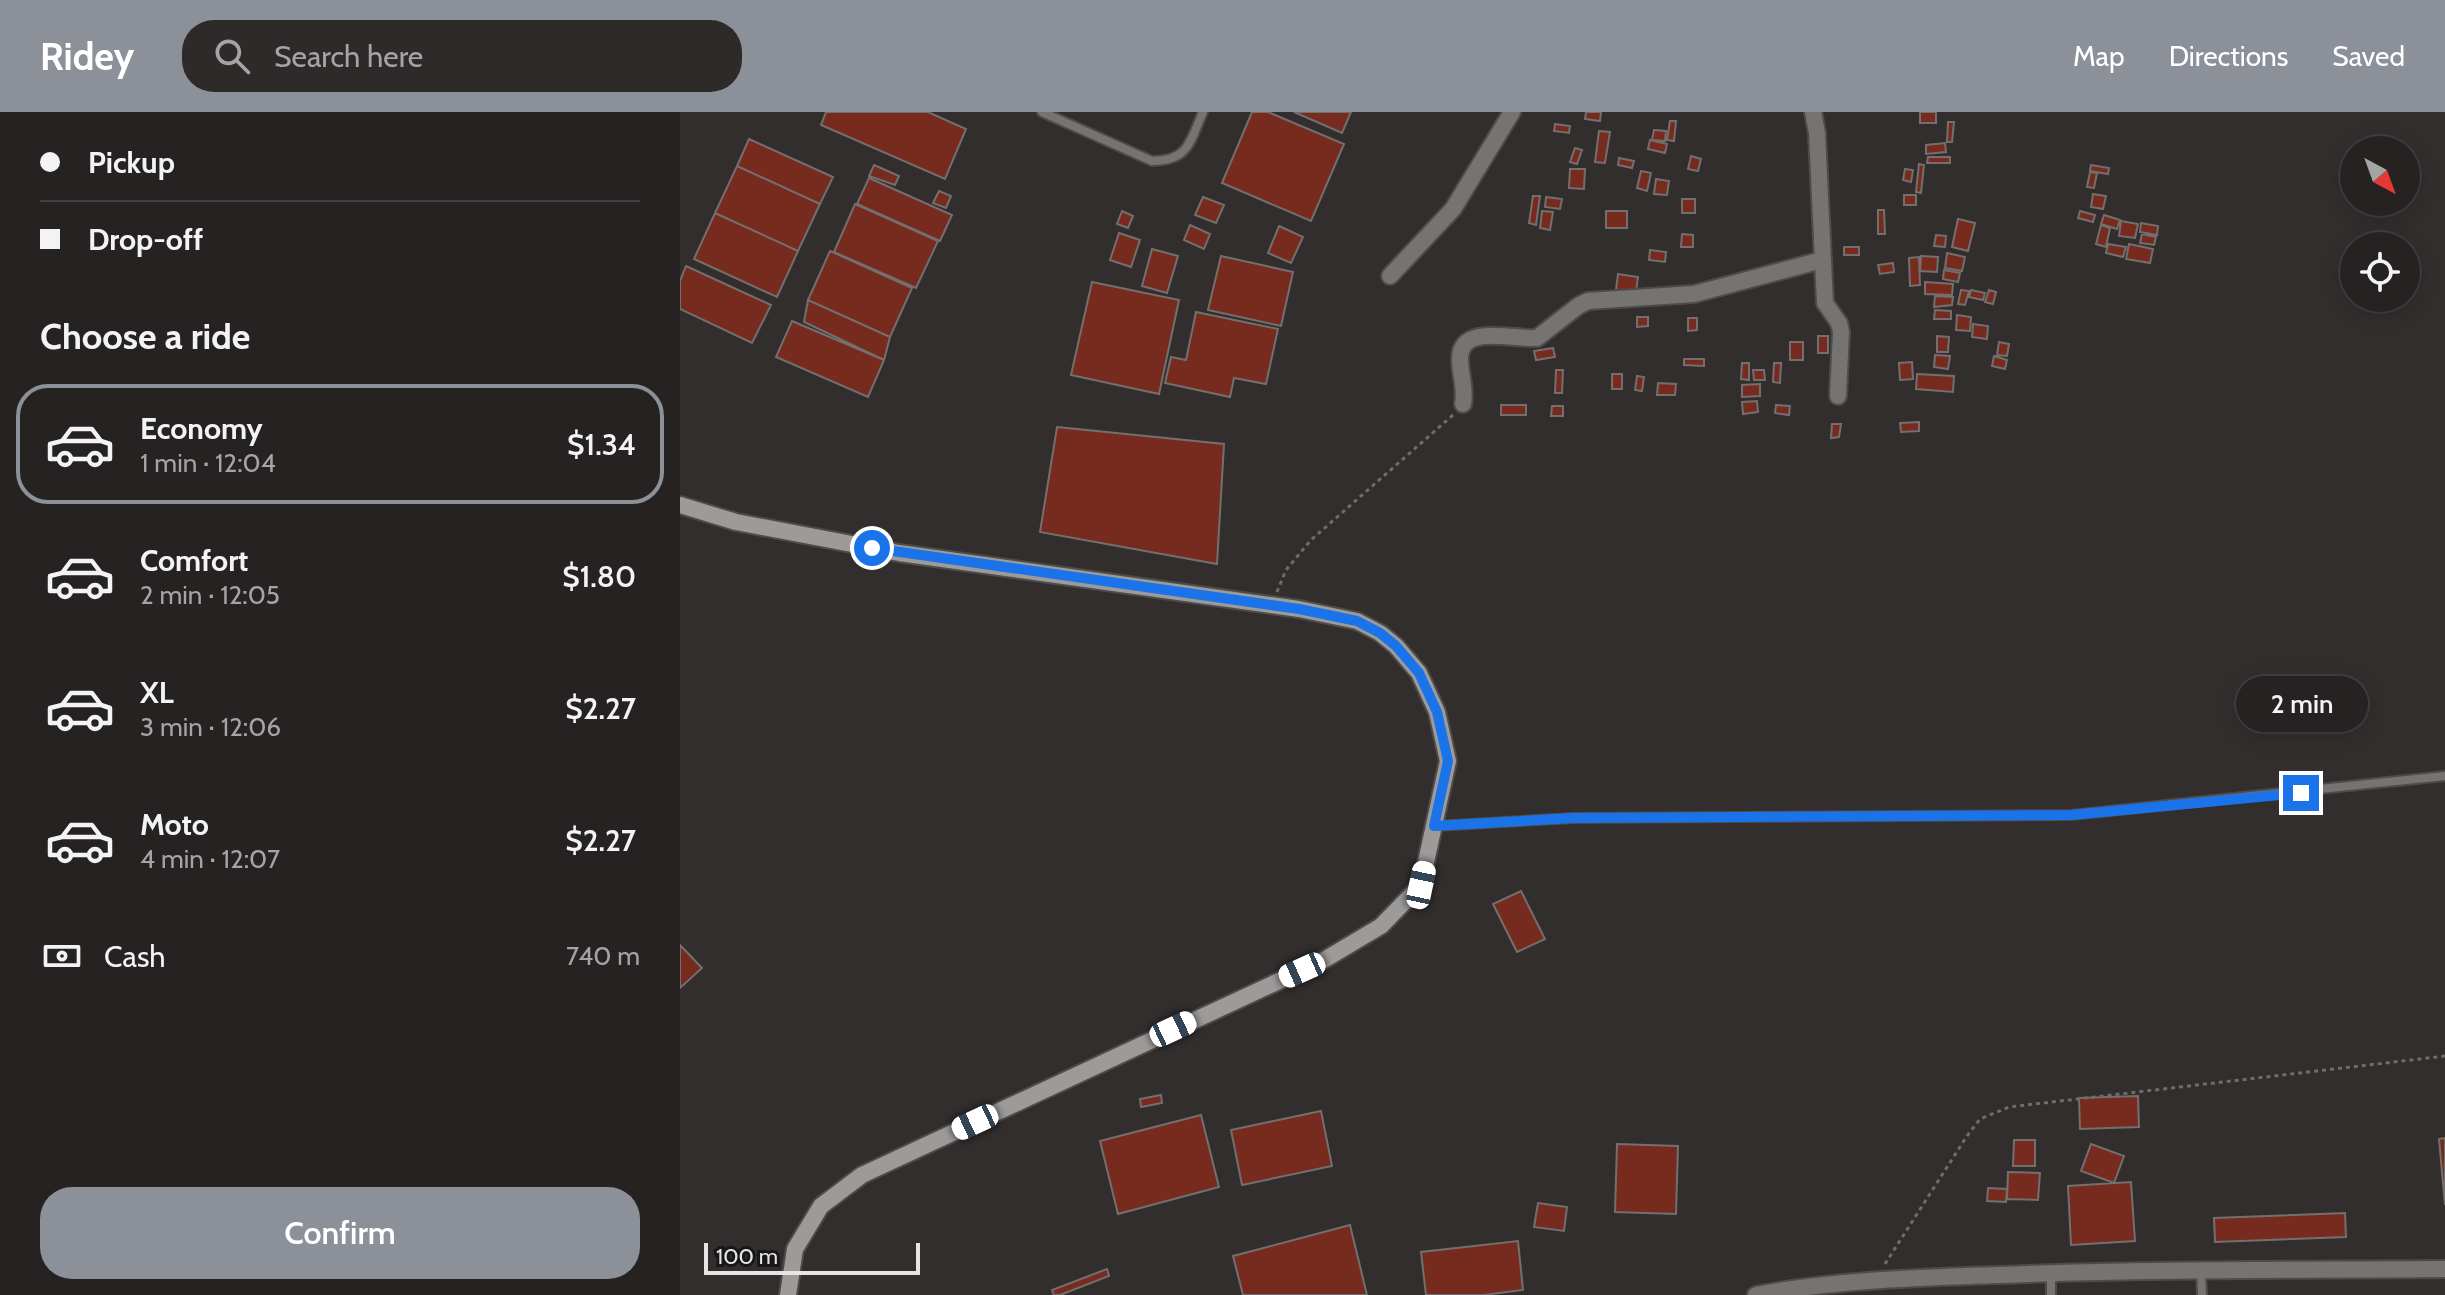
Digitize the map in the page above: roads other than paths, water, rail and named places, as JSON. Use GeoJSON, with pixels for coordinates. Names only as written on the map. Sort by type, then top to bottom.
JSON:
{"type":"FeatureCollection","features":[{"type":"Feature","properties":{"kind":"main road"},"geometry":{"type":"LineString","coordinates":[[680,505],[736,522],[899,553],[1271,605],[1357,621],[1396,646],[1419,673],[1437,712],[1448,761],[1421,885],[1381,926],[1324,960],[862,1175],[821,1206],[795,1249],[788,1295]]}},
{"type":"Feature","properties":{"kind":"street"},"geometry":{"type":"LineString","coordinates":[[1390,276],[1453,209],[1512,112]]}},
{"type":"Feature","properties":{"kind":"street"},"geometry":{"type":"LineString","coordinates":[[1813,112],[1817,133],[1825,303],[1839,323],[1841,332],[1838,396]]}},
{"type":"Feature","properties":{"kind":"street"},"geometry":{"type":"LineString","coordinates":[[1463,404],[1465,393],[1460,356],[1471,339],[1481,335],[1537,338],[1588,301],[1694,294],[1822,260]]}},
{"type":"Feature","properties":{"kind":"street"},"geometry":{"type":"LineString","coordinates":[[1756,1295],[1875,1279],[2051,1272],[2445,1269]]}},
{"type":"Feature","properties":{"kind":"lane"},"geometry":{"type":"LineString","coordinates":[[1042,112],[1152,161],[1176,159],[1185,151],[1203,112]]}},
{"type":"Feature","properties":{"kind":"lane"},"geometry":{"type":"LineString","coordinates":[[1434,826],[1573,818],[2071,815],[2445,776]]}},
{"type":"Feature","properties":{"kind":"lane"},"geometry":{"type":"LineString","coordinates":[[2201,1271],[2202,1295]]}},
{"type":"Feature","properties":{"kind":"lane"},"geometry":{"type":"LineString","coordinates":[[2051,1272],[2051,1295]]}}]}
